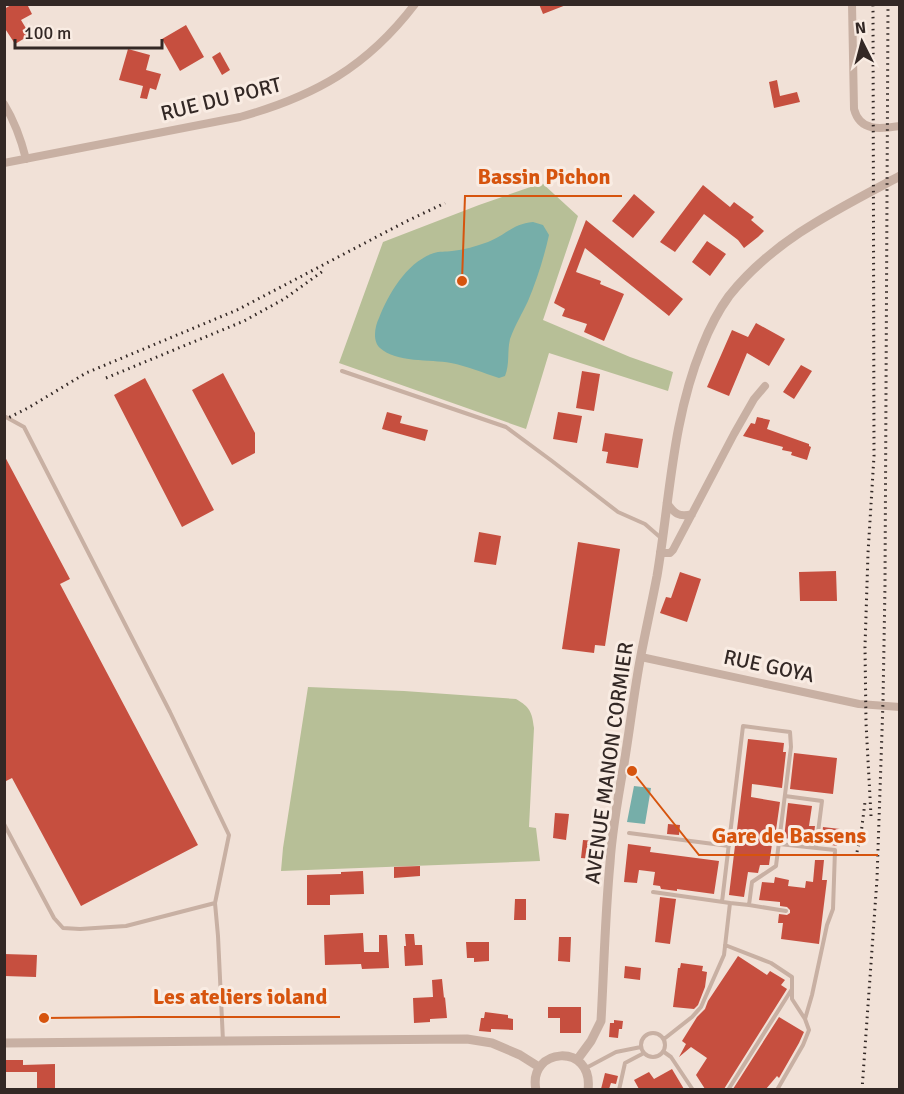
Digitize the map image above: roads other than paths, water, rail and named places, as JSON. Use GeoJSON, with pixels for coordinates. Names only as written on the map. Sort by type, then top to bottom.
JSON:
{"type":"FeatureCollection","features":[{"type":"Feature","properties":{"kind":"street","name":"RUE DU PORT"},"geometry":{"type":"LineString","coordinates":[[4,163],[240,117],[274,107],[308,93],[340,75],[397,27],[415,4]]}},
{"type":"Feature","properties":{"kind":"street"},"geometry":{"type":"LineString","coordinates":[[852,4],[856,118],[868,127],[899,126]]}},
{"type":"Feature","properties":{"kind":"street"},"geometry":{"type":"LineString","coordinates":[[4,104],[13,118],[26,159]]}},
{"type":"Feature","properties":{"kind":"street","name":"AVENUE MANON CORMIER"},"geometry":{"type":"LineString","coordinates":[[577,1060],[591,1041],[601,1021],[615,816],[640,657],[660,554],[679,426],[694,366],[713,322],[729,297],[768,256],[823,218],[900,176]]}},
{"type":"Feature","properties":{"kind":"street"},"geometry":{"type":"LineString","coordinates":[[660,554],[670,554],[673,550],[754,399],[765,386]]}},
{"type":"Feature","properties":{"kind":"street"},"geometry":{"type":"LineString","coordinates":[[667,503],[680,516],[692,514]]}},
{"type":"Feature","properties":{"kind":"street","name":"RUE GOYA"},"geometry":{"type":"LineString","coordinates":[[640,657],[858,704],[895,706]]}},
{"type":"Feature","properties":{"kind":"street"},"geometry":{"type":"LineString","coordinates":[[4,1043],[467,1039],[492,1043],[520,1055],[539,1067]]}},
{"type":"Feature","properties":{"kind":"street"},"geometry":{"type":"LineString","coordinates":[[536,1089],[536,1075],[539,1067],[552,1057],[561,1055],[577,1060],[585,1069],[589,1081],[588,1089]]}},
{"type":"Feature","properties":{"kind":"lane"},"geometry":{"type":"LineString","coordinates":[[342,371],[506,427],[618,512],[645,525],[662,539]]}},
{"type":"Feature","properties":{"kind":"lane"},"geometry":{"type":"LineString","coordinates":[[4,416],[24,427],[171,712],[229,835],[215,903],[223,1041]]}},
{"type":"Feature","properties":{"kind":"lane"},"geometry":{"type":"LineString","coordinates":[[722,902],[743,726],[790,732],[791,747],[776,866],[752,882],[750,905]]}},
{"type":"Feature","properties":{"kind":"lane"},"geometry":{"type":"LineString","coordinates":[[785,796],[822,801],[816,848]]}},
{"type":"Feature","properties":{"kind":"lane"},"geometry":{"type":"LineString","coordinates":[[4,824],[54,918],[63,928],[126,926],[215,903]]}},
{"type":"Feature","properties":{"kind":"lane"},"geometry":{"type":"LineString","coordinates":[[629,833],[729,846]]}},
{"type":"Feature","properties":{"kind":"lane"},"geometry":{"type":"LineString","coordinates":[[779,844],[836,850],[833,909],[827,925],[813,995],[805,1018]]}},
{"type":"Feature","properties":{"kind":"lane"},"geometry":{"type":"LineString","coordinates":[[653,892],[786,911]]}},
{"type":"Feature","properties":{"kind":"lane"},"geometry":{"type":"LineString","coordinates":[[664,1039],[701,1007],[724,955],[730,903]]}},
{"type":"Feature","properties":{"kind":"lane"},"geometry":{"type":"LineString","coordinates":[[725,945],[771,963],[792,976],[792,999],[805,1018],[809,1030],[803,1045],[777,1089]]}},
{"type":"Feature","properties":{"kind":"lane"},"geometry":{"type":"LineString","coordinates":[[728,1089],[792,989]]}},
{"type":"Feature","properties":{"kind":"lane"},"geometry":{"type":"LineString","coordinates":[[656,1033],[660,1034],[666,1045],[660,1056],[652,1058],[644,1053],[641,1047],[642,1039],[648,1034],[656,1033]]}},
{"type":"Feature","properties":{"kind":"lane"},"geometry":{"type":"LineString","coordinates":[[585,1069],[616,1052],[641,1047]]}},
{"type":"Feature","properties":{"kind":"lane"},"geometry":{"type":"LineString","coordinates":[[664,1052],[671,1057],[693,1089]]}},
{"type":"Feature","properties":{"kind":"lane"},"geometry":{"type":"LineString","coordinates":[[619,1089],[625,1063],[644,1053]]}},
{"type":"Feature","properties":{"kind":"water"},"geometry":{"type":"Polygon","coordinates":[[[533,222],[543,225],[549,235],[543,260],[528,301],[510,339],[505,376],[499,378],[451,363],[395,356],[377,345],[375,329],[383,308],[400,280],[415,263],[436,252],[461,250],[488,242],[514,227],[533,222]]]}},
{"type":"Feature","properties":{"kind":"water"},"geometry":{"type":"Polygon","coordinates":[[[634,786],[651,788],[645,824],[627,822],[634,786]]]}},
{"type":"Feature","properties":{"kind":"railway"},"geometry":{"type":"LineString","coordinates":[[871,816],[865,647],[874,456],[873,4]]}},
{"type":"Feature","properties":{"kind":"railway"},"geometry":{"type":"LineString","coordinates":[[862,1090],[877,879],[883,702],[888,4]]}},
{"type":"Feature","properties":{"kind":"railway"},"geometry":{"type":"LineString","coordinates":[[4,420],[86,373],[237,310],[445,203]]}},
{"type":"Feature","properties":{"kind":"railway"},"geometry":{"type":"LineString","coordinates":[[106,378],[244,321],[284,299],[323,271]]}},
{"type":"Feature","properties":{"kind":"railway"},"geometry":{"type":"LineString","coordinates":[[857,852],[865,802]]}},
{"type":"Feature","properties":{"kind":"place","name":"Bassin Pichon"},"geometry":{"type":"Point","coordinates":[462,281]}},
{"type":"Feature","properties":{"kind":"place","name":"Gare de Bassens"},"geometry":{"type":"Point","coordinates":[632,771]}},
{"type":"Feature","properties":{"kind":"place","name":"Les ateliers ioland"},"geometry":{"type":"Point","coordinates":[44,1018]}}]}
